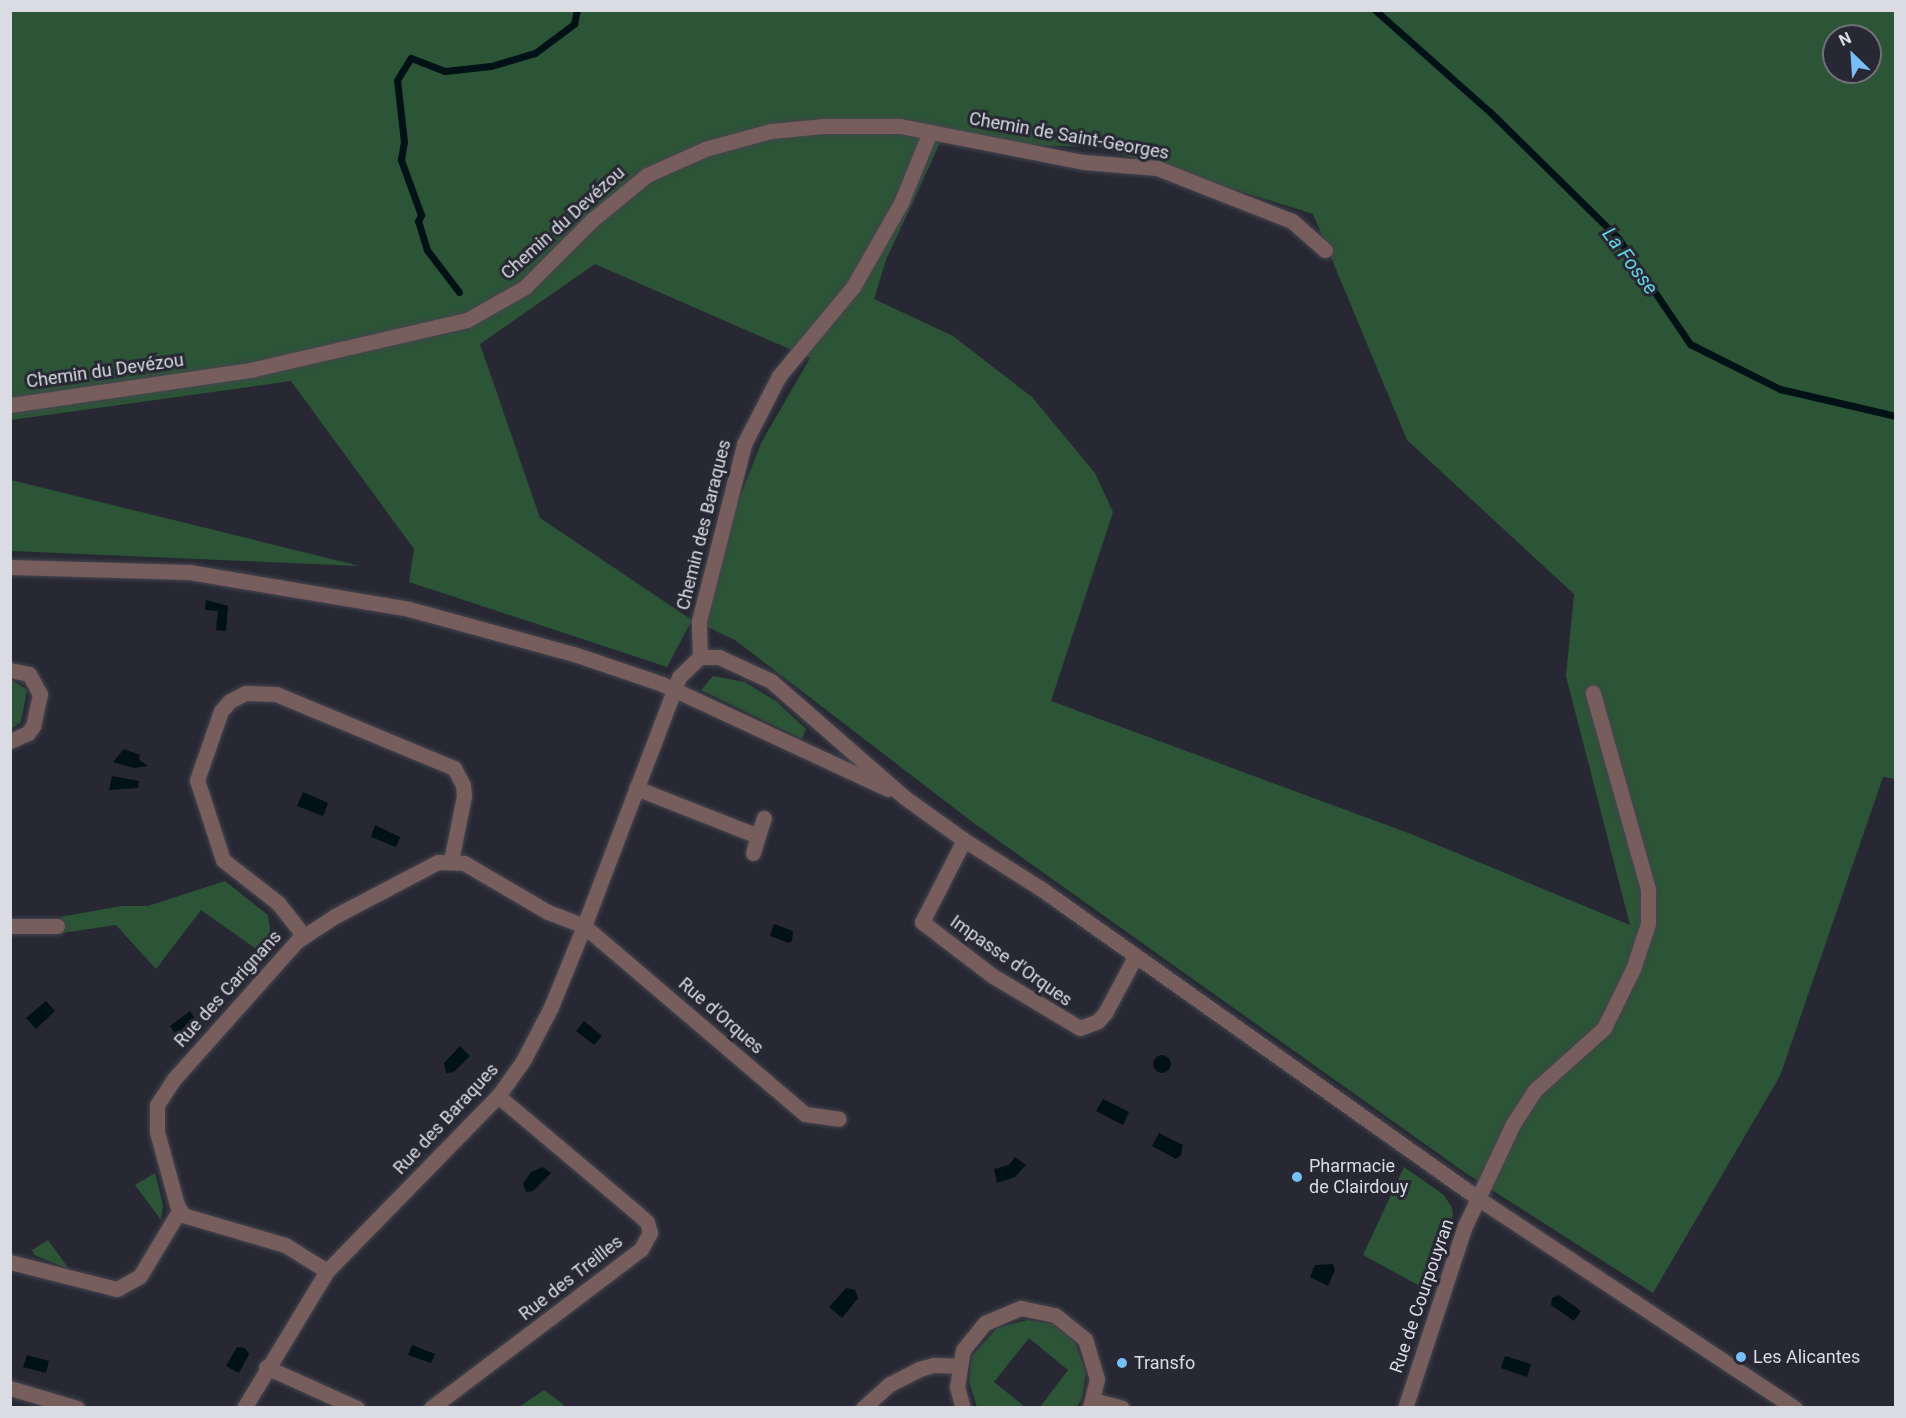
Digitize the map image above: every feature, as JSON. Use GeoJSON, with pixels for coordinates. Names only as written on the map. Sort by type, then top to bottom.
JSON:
{"type":"FeatureCollection","features":[{"type":"Feature","properties":{"kind":"street","name":"Chemin du Devézou"},"geometry":{"type":"LineString","coordinates":[[10,405],[250,370],[467,320],[525,287],[625,191],[647,175],[695,153],[750,135],[824,126],[900,126],[930,132]]}},
{"type":"Feature","properties":{"kind":"street","name":"Chemin de Saint-Georges"},"geometry":{"type":"LineString","coordinates":[[930,132],[1084,162],[1157,168],[1223,191],[1292,221],[1325,250]]}},
{"type":"Feature","properties":{"kind":"street","name":"Chemin des Baraques"},"geometry":{"type":"LineString","coordinates":[[700,657],[699,621],[744,444],[779,376],[853,287],[901,203],[930,132]]}},
{"type":"Feature","properties":{"kind":"street"},"geometry":{"type":"LineString","coordinates":[[10,567],[189,572],[353,597],[574,654],[674,690],[904,797]]}},
{"type":"Feature","properties":{"kind":"street","name":"Rue des Baraques"},"geometry":{"type":"LineString","coordinates":[[244,1407],[266,1367],[327,1271],[498,1096],[537,1036],[584,926],[679,677],[700,657]]}},
{"type":"Feature","properties":{"kind":"street"},"geometry":{"type":"LineString","coordinates":[[700,657],[719,657],[771,681],[904,797],[964,840],[1040,888],[1135,957],[1304,1072],[1479,1199],[1795,1407]]}},
{"type":"Feature","properties":{"kind":"street"},"geometry":{"type":"LineString","coordinates":[[10,670],[29,674],[40,694],[33,726],[28,733],[10,741]]}},
{"type":"Feature","properties":{"kind":"street"},"geometry":{"type":"LineString","coordinates":[[304,936],[278,903],[223,860],[197,780],[221,711],[230,701],[245,693],[276,694],[454,768],[463,785],[464,796],[451,861],[464,863],[548,912],[584,926]]}},
{"type":"Feature","properties":{"kind":"street"},"geometry":{"type":"LineString","coordinates":[[1479,1199],[1522,1107],[1604,1028],[1633,969],[1648,924],[1648,889],[1593,693]]}},
{"type":"Feature","properties":{"kind":"street"},"geometry":{"type":"LineString","coordinates":[[636,788],[758,837]]}},
{"type":"Feature","properties":{"kind":"street"},"geometry":{"type":"LineString","coordinates":[[753,853],[764,818]]}},
{"type":"Feature","properties":{"kind":"street","name":"Impasse d'Orques"},"geometry":{"type":"LineString","coordinates":[[964,840],[922,922],[981,968],[1071,1026],[1080,1028],[1098,1021],[1105,1013],[1135,957]]}},
{"type":"Feature","properties":{"kind":"street","name":"Rue des Carignans"},"geometry":{"type":"LineString","coordinates":[[179,1211],[157,1132],[157,1105],[189,1062],[304,936],[426,866],[451,861]]}},
{"type":"Feature","properties":{"kind":"street"},"geometry":{"type":"LineString","coordinates":[[10,926],[57,926]]}},
{"type":"Feature","properties":{"kind":"street","name":"Rue d'Orques"},"geometry":{"type":"LineString","coordinates":[[584,926],[805,1114],[839,1119]]}},
{"type":"Feature","properties":{"kind":"street","name":"Rue des Treilles"},"geometry":{"type":"LineString","coordinates":[[431,1407],[641,1249],[650,1233],[647,1222],[498,1096]]}},
{"type":"Feature","properties":{"kind":"street","name":"Rue de Courpouyran"},"geometry":{"type":"LineString","coordinates":[[1405,1407],[1458,1248],[1479,1199]]}},
{"type":"Feature","properties":{"kind":"street"},"geometry":{"type":"LineString","coordinates":[[10,1262],[117,1289],[140,1276],[179,1211],[190,1219],[285,1245],[327,1271]]}},
{"type":"Feature","properties":{"kind":"street"},"geometry":{"type":"LineString","coordinates":[[963,1407],[957,1387],[958,1366],[963,1350],[985,1323],[1021,1308],[1037,1309],[1071,1324],[1085,1339],[1097,1379],[1092,1404],[1122,1407]]}},
{"type":"Feature","properties":{"kind":"street"},"geometry":{"type":"LineString","coordinates":[[863,1407],[890,1384],[919,1369],[934,1365],[958,1366]]}},
{"type":"Feature","properties":{"kind":"street"},"geometry":{"type":"LineString","coordinates":[[266,1367],[357,1407]]}},
{"type":"Feature","properties":{"kind":"street"},"geometry":{"type":"LineString","coordinates":[[10,1388],[31,1401],[77,1407]]}},
{"type":"Feature","properties":{"kind":"green space"},"geometry":{"type":"Polygon","coordinates":[[[10,11],[1895,11],[1895,779],[1883,777],[1780,1076],[1653,1293],[1467,1174],[975,824],[735,640],[692,620],[667,667],[409,582],[414,549],[291,381],[11,420],[10,11]],[[940,143],[886,260],[874,299],[953,336],[1032,397],[1095,473],[1113,512],[1051,701],[1411,834],[1630,925],[1566,676],[1574,594],[1407,440],[1313,214],[1099,147],[940,143]],[[595,264],[480,344],[540,518],[692,620],[761,443],[810,358],[595,264]]]}},
{"type":"Feature","properties":{"kind":"green space"},"geometry":{"type":"Polygon","coordinates":[[[11,480],[360,566],[11,551],[11,480]]]}},
{"type":"Feature","properties":{"kind":"green space"},"geometry":{"type":"Polygon","coordinates":[[[713,676],[745,682],[776,701],[806,729],[802,739],[701,690],[713,676]]]}},
{"type":"Feature","properties":{"kind":"green space"},"geometry":{"type":"Polygon","coordinates":[[[11,679],[27,690],[21,722],[11,729],[11,679]]]}},
{"type":"Feature","properties":{"kind":"green space"},"geometry":{"type":"Polygon","coordinates":[[[225,881],[268,915],[272,943],[265,955],[201,910],[156,969],[116,925],[62,933],[60,917],[121,906],[148,906],[225,881]]]}},
{"type":"Feature","properties":{"kind":"green space"},"geometry":{"type":"Polygon","coordinates":[[[1404,1167],[1444,1195],[1452,1208],[1453,1215],[1429,1291],[1363,1255],[1404,1167]]]}},
{"type":"Feature","properties":{"kind":"green space"},"geometry":{"type":"Polygon","coordinates":[[[155,1173],[163,1205],[161,1220],[135,1185],[155,1173]]]}},
{"type":"Feature","properties":{"kind":"green space"},"geometry":{"type":"Polygon","coordinates":[[[48,1240],[69,1269],[34,1255],[32,1250],[48,1240]]]}},
{"type":"Feature","properties":{"kind":"green space"},"geometry":{"type":"Polygon","coordinates":[[[1028,1320],[1053,1324],[1075,1342],[1086,1373],[1082,1398],[1077,1407],[1040,1407],[1068,1370],[1029,1338],[994,1382],[1025,1407],[977,1407],[969,1382],[972,1356],[997,1328],[1028,1320]]]}},
{"type":"Feature","properties":{"kind":"green space"},"geometry":{"type":"Polygon","coordinates":[[[544,1390],[564,1405],[562,1407],[519,1407],[544,1390]]]}},
{"type":"Feature","properties":{"kind":"shaded area"},"geometry":{"type":"Polygon","coordinates":[[[206,600],[228,606],[226,631],[216,630],[218,611],[205,610],[206,600]]]}},
{"type":"Feature","properties":{"kind":"shaded area"},"geometry":{"type":"Polygon","coordinates":[[[124,749],[140,755],[139,760],[148,766],[134,768],[113,762],[124,749]]]}},
{"type":"Feature","properties":{"kind":"shaded area"},"geometry":{"type":"Polygon","coordinates":[[[112,776],[139,781],[138,788],[109,790],[112,776]]]}},
{"type":"Feature","properties":{"kind":"shaded area"},"geometry":{"type":"Polygon","coordinates":[[[303,792],[328,803],[323,816],[297,806],[303,792]]]}},
{"type":"Feature","properties":{"kind":"shaded area"},"geometry":{"type":"Polygon","coordinates":[[[375,825],[400,837],[396,847],[371,837],[375,825]]]}},
{"type":"Feature","properties":{"kind":"shaded area"},"geometry":{"type":"Polygon","coordinates":[[[774,924],[793,931],[792,941],[789,943],[770,936],[774,924]]]}},
{"type":"Feature","properties":{"kind":"shaded area"},"geometry":{"type":"Polygon","coordinates":[[[46,1001],[55,1011],[36,1029],[26,1018],[46,1001]]]}},
{"type":"Feature","properties":{"kind":"shaded area"},"geometry":{"type":"Polygon","coordinates":[[[190,1011],[199,1024],[179,1039],[170,1026],[190,1011]]]}},
{"type":"Feature","properties":{"kind":"shaded area"},"geometry":{"type":"Polygon","coordinates":[[[584,1021],[602,1036],[594,1045],[576,1031],[584,1021]]]}},
{"type":"Feature","properties":{"kind":"shaded area"},"geometry":{"type":"Polygon","coordinates":[[[460,1046],[470,1056],[454,1072],[446,1073],[444,1063],[460,1046]]]}},
{"type":"Feature","properties":{"kind":"shaded area"},"geometry":{"type":"Polygon","coordinates":[[[1158,1055],[1166,1055],[1171,1060],[1169,1071],[1158,1073],[1153,1068],[1153,1060],[1158,1055]]]}},
{"type":"Feature","properties":{"kind":"shaded area"},"geometry":{"type":"Polygon","coordinates":[[[1103,1099],[1129,1112],[1123,1125],[1096,1111],[1103,1099]]]}},
{"type":"Feature","properties":{"kind":"shaded area"},"geometry":{"type":"Polygon","coordinates":[[[1159,1133],[1183,1145],[1181,1155],[1176,1159],[1152,1146],[1159,1133]]]}},
{"type":"Feature","properties":{"kind":"shaded area"},"geometry":{"type":"Polygon","coordinates":[[[1015,1157],[1026,1165],[1015,1177],[997,1183],[994,1169],[1009,1165],[1015,1157]]]}},
{"type":"Feature","properties":{"kind":"shaded area"},"geometry":{"type":"Polygon","coordinates":[[[543,1167],[551,1173],[533,1191],[526,1192],[523,1184],[531,1172],[543,1167]]]}},
{"type":"Feature","properties":{"kind":"shaded area"},"geometry":{"type":"Polygon","coordinates":[[[1333,1264],[1335,1270],[1328,1286],[1310,1277],[1315,1265],[1333,1264]]]}},
{"type":"Feature","properties":{"kind":"shaded area"},"geometry":{"type":"Polygon","coordinates":[[[846,1288],[855,1290],[858,1298],[842,1318],[829,1307],[846,1288]]]}},
{"type":"Feature","properties":{"kind":"shaded area"},"geometry":{"type":"Polygon","coordinates":[[[1559,1295],[1581,1311],[1574,1321],[1551,1305],[1552,1298],[1559,1295]]]}},
{"type":"Feature","properties":{"kind":"shaded area"},"geometry":{"type":"Polygon","coordinates":[[[412,1345],[435,1354],[431,1363],[408,1355],[412,1345]]]}},
{"type":"Feature","properties":{"kind":"shaded area"},"geometry":{"type":"Polygon","coordinates":[[[237,1347],[245,1348],[249,1354],[239,1373],[226,1366],[237,1347]]]}},
{"type":"Feature","properties":{"kind":"shaded area"},"geometry":{"type":"Polygon","coordinates":[[[27,1355],[49,1361],[46,1373],[23,1367],[27,1355]]]}},
{"type":"Feature","properties":{"kind":"shaded area"},"geometry":{"type":"Polygon","coordinates":[[[1505,1356],[1531,1364],[1527,1377],[1501,1368],[1505,1356]]]}},
{"type":"Feature","properties":{"kind":"waterway"},"geometry":{"type":"LineString","coordinates":[[459,292],[427,250],[418,221],[421,215],[401,160],[404,142],[397,80],[411,58],[445,71],[491,66],[535,53],[574,24],[577,10]]}},
{"type":"Feature","properties":{"kind":"waterway","name":"La Fosse"},"geometry":{"type":"LineString","coordinates":[[1375,10],[1490,112],[1618,238],[1690,344],[1780,389],[1896,416]]}},
{"type":"Feature","properties":{"kind":"place","name":"Pharmacie de Clairdouy"},"geometry":{"type":"Point","coordinates":[1297,1177]}},
{"type":"Feature","properties":{"kind":"place","name":"Les Alicantes"},"geometry":{"type":"Point","coordinates":[1741,1357]}},
{"type":"Feature","properties":{"kind":"place","name":"Transfo"},"geometry":{"type":"Point","coordinates":[1122,1363]}}]}
